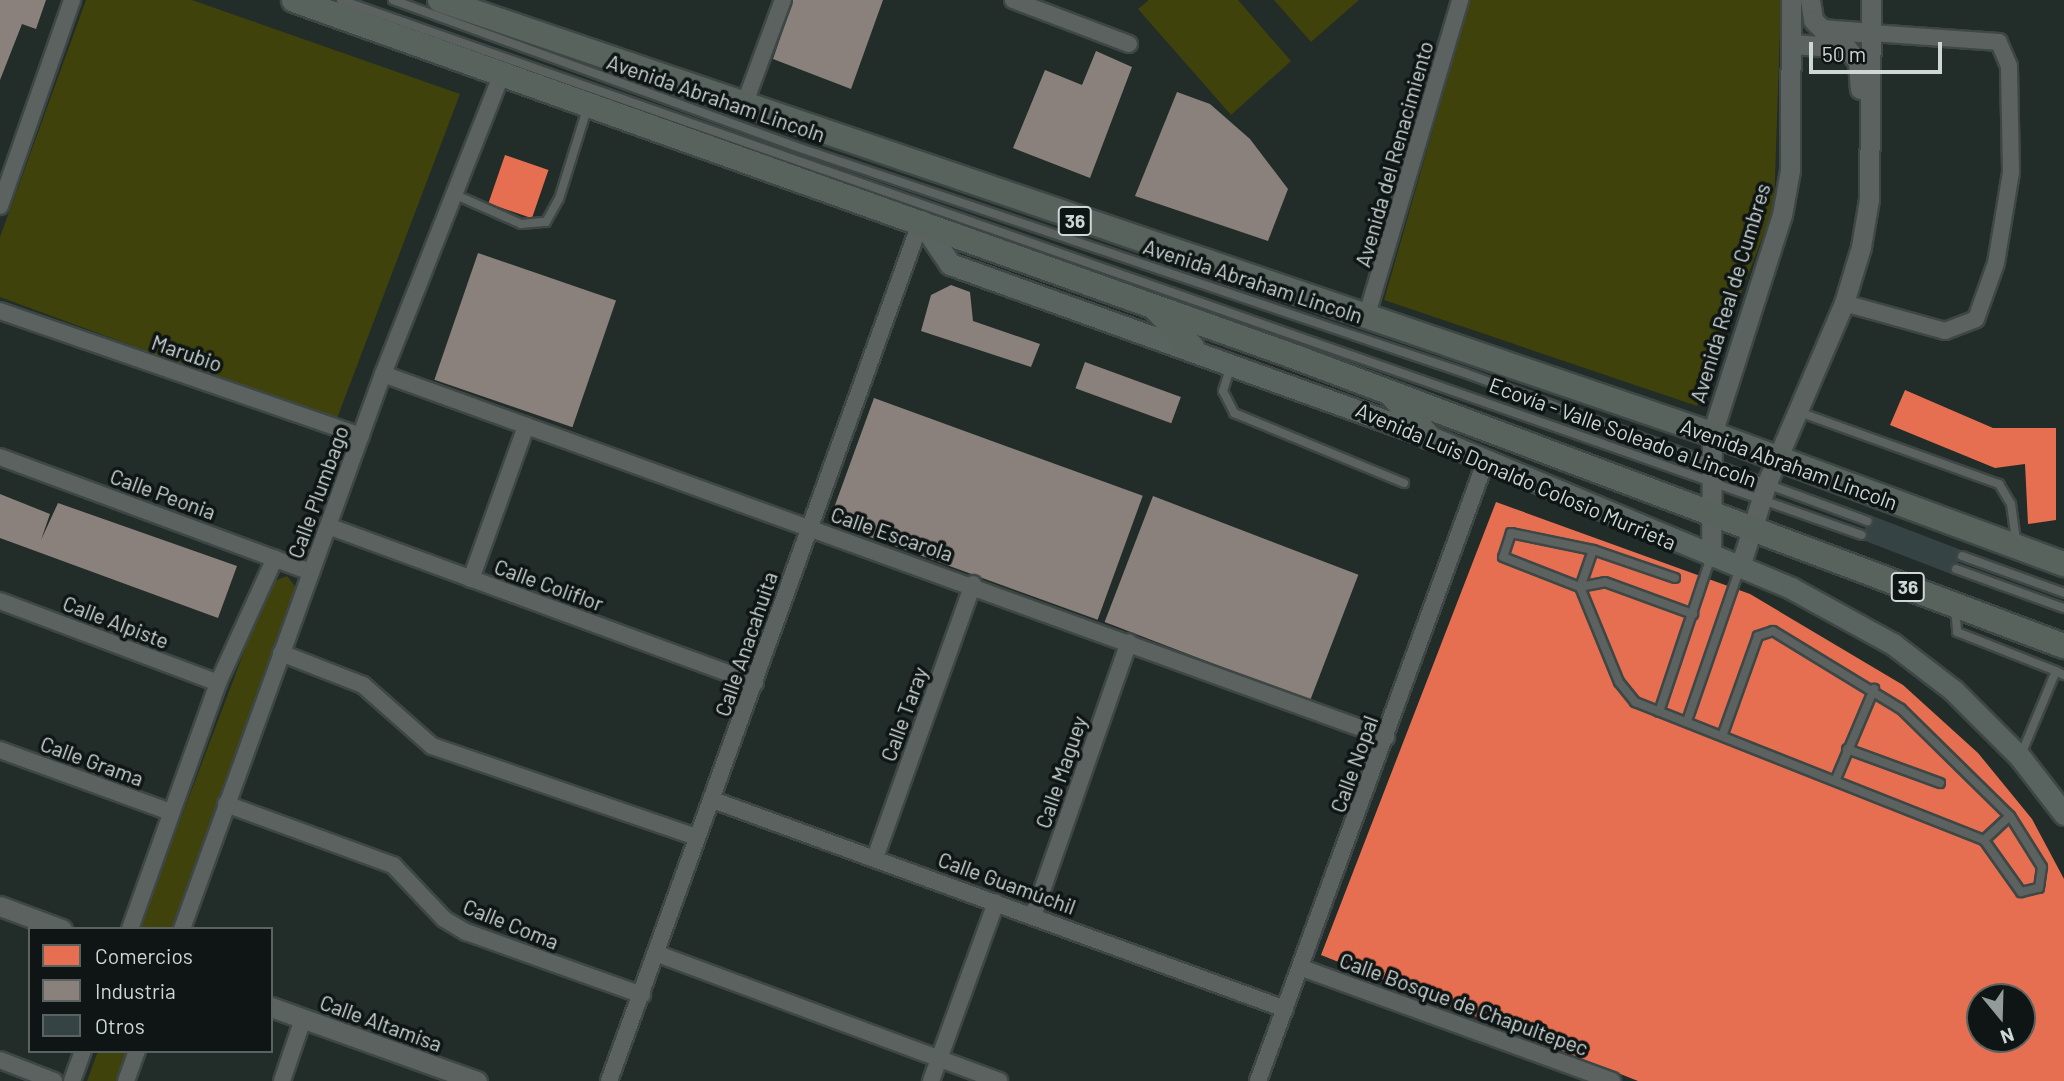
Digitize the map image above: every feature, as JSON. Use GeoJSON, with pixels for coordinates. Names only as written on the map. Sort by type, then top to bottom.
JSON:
{"type":"FeatureCollection","features":[{"type":"Feature","properties":{"kind":"main road","name":"36"},"geometry":{"type":"LineString","coordinates":[[294,0],[1152,305],[2064,646]]}},
{"type":"Feature","properties":{"kind":"main road","name":"Avenida Abraham Lincoln"},"geometry":{"type":"LineString","coordinates":[[457,3],[743,108],[1712,434],[2064,564]]}},
{"type":"Feature","properties":{"kind":"main road","name":"Avenida Luis Donaldo Colosio Murrieta"},"geometry":{"type":"LineString","coordinates":[[921,221],[950,264],[1232,362],[1428,436],[1740,567],[1893,644],[1953,690],[2020,757],[2064,814]]}},
{"type":"Feature","properties":{"kind":"main road"},"geometry":{"type":"LineString","coordinates":[[1152,305],[1192,348]]}},
{"type":"Feature","properties":{"kind":"main road"},"geometry":{"type":"LineString","coordinates":[[1389,392],[1428,436]]}},
{"type":"Feature","properties":{"kind":"street"},"geometry":{"type":"LineString","coordinates":[[0,206],[72,0]]}},
{"type":"Feature","properties":{"kind":"street"},"geometry":{"type":"LineString","coordinates":[[743,108],[783,0]]}},
{"type":"Feature","properties":{"kind":"street"},"geometry":{"type":"LineString","coordinates":[[1013,0],[1129,44]]}},
{"type":"Feature","properties":{"kind":"street","name":"Avenida del Renacimiento"},"geometry":{"type":"LineString","coordinates":[[1366,318],[1460,0]]}},
{"type":"Feature","properties":{"kind":"street","name":"Avenida Real de Cumbres"},"geometry":{"type":"LineString","coordinates":[[1711,557],[1708,513],[1712,434],[1782,215],[1790,170],[1793,44],[1791,0]]}},
{"type":"Feature","properties":{"kind":"street"},"geometry":{"type":"LineString","coordinates":[[1810,0],[1813,20],[1822,29],[1998,42],[2009,66],[2011,172],[1996,262],[1976,319],[1945,331],[1844,303]]}},
{"type":"Feature","properties":{"kind":"street"},"geometry":{"type":"LineString","coordinates":[[1740,567],[1776,458],[1844,303],[1861,247],[1871,148],[1871,0]]}},
{"type":"Feature","properties":{"kind":"street"},"geometry":{"type":"LineString","coordinates":[[1793,44],[1840,45],[1853,54],[1862,131],[1871,148]]}},
{"type":"Feature","properties":{"kind":"street","name":"Calle Plumbago"},"geometry":{"type":"LineString","coordinates":[[184,927],[383,374],[502,74]]}},
{"type":"Feature","properties":{"kind":"street","name":"Calle Anacahuita"},"geometry":{"type":"LineString","coordinates":[[609,1081],[658,954],[697,837],[713,800],[808,528],[921,221]]}},
{"type":"Feature","properties":{"kind":"street","name":"Marubio"},"geometry":{"type":"LineString","coordinates":[[0,311],[361,436]]}},
{"type":"Feature","properties":{"kind":"street","name":"Calle Escarola"},"geometry":{"type":"LineString","coordinates":[[383,374],[808,528],[973,584],[1386,737]]}},
{"type":"Feature","properties":{"kind":"street"},"geometry":{"type":"LineString","coordinates":[[471,579],[526,426]]}},
{"type":"Feature","properties":{"kind":"street","name":"Calle Peonia"},"geometry":{"type":"LineString","coordinates":[[0,457],[311,572]]}},
{"type":"Feature","properties":{"kind":"street","name":"Calle Nopal"},"geometry":{"type":"LineString","coordinates":[[1258,1081],[1302,968],[1486,460]]}},
{"type":"Feature","properties":{"kind":"street","name":"Calle Coliflor"},"geometry":{"type":"LineString","coordinates":[[328,526],[755,683]]}},
{"type":"Feature","properties":{"kind":"street","name":"Calle Plumbago"},"geometry":{"type":"LineString","coordinates":[[131,927],[218,683],[275,558]]}},
{"type":"Feature","properties":{"kind":"street","name":"Calle Taray"},"geometry":{"type":"LineString","coordinates":[[875,858],[973,584]]}},
{"type":"Feature","properties":{"kind":"street","name":"Calle Alpiste"},"geometry":{"type":"LineString","coordinates":[[0,601],[218,683]]}},
{"type":"Feature","properties":{"kind":"street","name":"Calle Maguey"},"geometry":{"type":"LineString","coordinates":[[1033,916],[1129,642]]}},
{"type":"Feature","properties":{"kind":"street"},"geometry":{"type":"LineString","coordinates":[[281,653],[363,685],[432,746],[697,837]]}},
{"type":"Feature","properties":{"kind":"street","name":"Calle Grama"},"geometry":{"type":"LineString","coordinates":[[0,750],[170,812]]}},
{"type":"Feature","properties":{"kind":"street","name":"Calle Guamúchil"},"geometry":{"type":"LineString","coordinates":[[713,800],[1285,1009]]}},
{"type":"Feature","properties":{"kind":"street","name":"Calle Coma"},"geometry":{"type":"LineString","coordinates":[[226,804],[393,865],[444,919],[466,932],[642,995]]}},
{"type":"Feature","properties":{"kind":"street"},"geometry":{"type":"LineString","coordinates":[[931,1081],[996,902]]}},
{"type":"Feature","properties":{"kind":"street"},"geometry":{"type":"LineString","coordinates":[[0,906],[57,927]]}},
{"type":"Feature","properties":{"kind":"street"},"geometry":{"type":"LineString","coordinates":[[658,954],[999,1081]]}},
{"type":"Feature","properties":{"kind":"street","name":"Calle Bosque de Chapultepec"},"geometry":{"type":"LineString","coordinates":[[1302,968],[1588,1077],[1612,1081]]}},
{"type":"Feature","properties":{"kind":"street","name":"Calle Altamisa"},"geometry":{"type":"LineString","coordinates":[[273,1008],[455,1077],[477,1081]]}},
{"type":"Feature","properties":{"kind":"street"},"geometry":{"type":"LineString","coordinates":[[282,1081],[303,1019]]}},
{"type":"Feature","properties":{"kind":"street"},"geometry":{"type":"LineString","coordinates":[[72,1081],[82,1053]]}},
{"type":"Feature","properties":{"kind":"street"},"geometry":{"type":"LineString","coordinates":[[126,1081],[136,1053]]}},
{"type":"Feature","properties":{"kind":"street"},"geometry":{"type":"LineString","coordinates":[[0,1060],[54,1081]]}},
{"type":"Feature","properties":{"kind":"lane","name":"Ecovía - Valle Soleado a Lincoln"},"geometry":{"type":"LineString","coordinates":[[341,0],[1709,470],[1862,535]]}},
{"type":"Feature","properties":{"kind":"lane"},"geometry":{"type":"LineString","coordinates":[[393,0],[1709,470],[1763,493],[1868,521]]}},
{"type":"Feature","properties":{"kind":"lane"},"geometry":{"type":"LineString","coordinates":[[456,195],[521,224],[545,222],[559,199],[588,106]]}},
{"type":"Feature","properties":{"kind":"lane"},"geometry":{"type":"LineString","coordinates":[[1232,362],[1223,391],[1234,413],[1404,483]]}},
{"type":"Feature","properties":{"kind":"lane"},"geometry":{"type":"LineString","coordinates":[[1797,412],[1999,484],[2011,504],[2017,548]]}},
{"type":"Feature","properties":{"kind":"lane"},"geometry":{"type":"LineString","coordinates":[[1675,578],[1593,550],[1510,533],[1503,557],[1580,587],[1605,582],[1693,614]]}},
{"type":"Feature","properties":{"kind":"lane"},"geometry":{"type":"LineString","coordinates":[[1593,550],[1580,587],[1619,682],[1635,702],[1723,734],[1984,840],[2021,892],[2039,888],[2042,867],[2010,816],[1874,689],[1803,645],[1764,632],[1723,734]]}},
{"type":"Feature","properties":{"kind":"lane"},"geometry":{"type":"LineString","coordinates":[[1962,556],[2064,593]]}},
{"type":"Feature","properties":{"kind":"lane"},"geometry":{"type":"LineString","coordinates":[[1659,712],[1711,557]]}},
{"type":"Feature","properties":{"kind":"lane"},"geometry":{"type":"LineString","coordinates":[[1687,721],[1740,567]]}},
{"type":"Feature","properties":{"kind":"lane"},"geometry":{"type":"LineString","coordinates":[[1956,569],[2064,608]]}},
{"type":"Feature","properties":{"kind":"lane"},"geometry":{"type":"LineString","coordinates":[[1955,604],[1957,632],[2060,673],[2020,757]]}},
{"type":"Feature","properties":{"kind":"lane"},"geometry":{"type":"LineString","coordinates":[[1836,779],[1874,689]]}},
{"type":"Feature","properties":{"kind":"lane"},"geometry":{"type":"LineString","coordinates":[[1847,749],[1940,783]]}},
{"type":"Feature","properties":{"kind":"lane"},"geometry":{"type":"LineString","coordinates":[[1984,840],[2010,816]]}},
{"type":"Feature","properties":{"kind":"shaded area"},"geometry":{"type":"Polygon","coordinates":[[[86,0],[192,0],[460,94],[336,421],[0,297],[0,237],[86,0]]]}},
{"type":"Feature","properties":{"kind":"shaded area"},"geometry":{"type":"Polygon","coordinates":[[[1149,0],[1238,0],[1291,61],[1231,115],[1138,9],[1149,0]]]}},
{"type":"Feature","properties":{"kind":"shaded area"},"geometry":{"type":"Polygon","coordinates":[[[1274,0],[1359,0],[1311,42],[1274,0]]]}},
{"type":"Feature","properties":{"kind":"shaded area"},"geometry":{"type":"Polygon","coordinates":[[[1470,0],[1781,0],[1774,208],[1697,406],[1384,300],[1470,0]]]}},
{"type":"Feature","properties":{"kind":"shaded area"},"geometry":{"type":"Polygon","coordinates":[[[287,576],[297,589],[175,927],[140,927],[270,583],[287,576]]]}},
{"type":"Feature","properties":{"kind":"shaded area"},"geometry":{"type":"Polygon","coordinates":[[[97,1053],[126,1053],[116,1081],[87,1081],[97,1053]]]}},
{"type":"Feature","properties":{"kind":"building: Comercios"},"geometry":{"type":"Polygon","coordinates":[[[505,155],[548,170],[532,218],[488,203],[505,155]]]}},
{"type":"Feature","properties":{"kind":"building: Comercios"},"geometry":{"type":"Polygon","coordinates":[[[1905,390],[1993,428],[2056,428],[2056,520],[2028,524],[2025,464],[1995,468],[1890,425],[1905,390]]]}},
{"type":"Feature","properties":{"kind":"building: Comercios"},"geometry":{"type":"Polygon","coordinates":[[[1496,502],[1750,594],[1903,685],[1978,753],[2032,819],[2064,879],[2064,1081],[1638,1081],[1321,955],[1496,502]]]}},
{"type":"Feature","properties":{"kind":"building: Industria"},"geometry":{"type":"Polygon","coordinates":[[[0,0],[46,0],[36,29],[22,24],[0,80],[0,0]]]}},
{"type":"Feature","properties":{"kind":"building: Industria"},"geometry":{"type":"Polygon","coordinates":[[[793,0],[883,0],[851,89],[773,59],[793,0]]]}},
{"type":"Feature","properties":{"kind":"building: Industria"},"geometry":{"type":"Polygon","coordinates":[[[1096,51],[1132,67],[1090,178],[1013,148],[1045,70],[1082,85],[1096,51]]]}},
{"type":"Feature","properties":{"kind":"building: Industria"},"geometry":{"type":"Polygon","coordinates":[[[1177,92],[1210,104],[1250,139],[1288,189],[1268,241],[1135,196],[1177,92]]]}},
{"type":"Feature","properties":{"kind":"building: Industria"},"geometry":{"type":"Polygon","coordinates":[[[478,253],[616,301],[572,427],[434,380],[478,253]]]}},
{"type":"Feature","properties":{"kind":"building: Industria"},"geometry":{"type":"Polygon","coordinates":[[[951,285],[970,292],[973,321],[1040,344],[1031,367],[921,331],[931,295],[951,285]]]}},
{"type":"Feature","properties":{"kind":"building: Industria"},"geometry":{"type":"Polygon","coordinates":[[[1085,362],[1181,397],[1171,423],[1075,388],[1085,362]]]}},
{"type":"Feature","properties":{"kind":"building: Industria"},"geometry":{"type":"Polygon","coordinates":[[[874,398],[1143,496],[1098,620],[829,522],[874,398]]]}},
{"type":"Feature","properties":{"kind":"building: Industria"},"geometry":{"type":"Polygon","coordinates":[[[0,494],[50,514],[41,540],[58,503],[237,566],[218,618],[0,538],[0,494]]]}},
{"type":"Feature","properties":{"kind":"building: Industria"},"geometry":{"type":"Polygon","coordinates":[[[1153,496],[1358,575],[1310,701],[1105,622],[1153,496]]]}},
{"type":"Feature","properties":{"kind":"building: Otros"},"geometry":{"type":"Polygon","coordinates":[[[1870,515],[1962,550],[1953,575],[1861,539],[1870,515]]]}}]}
